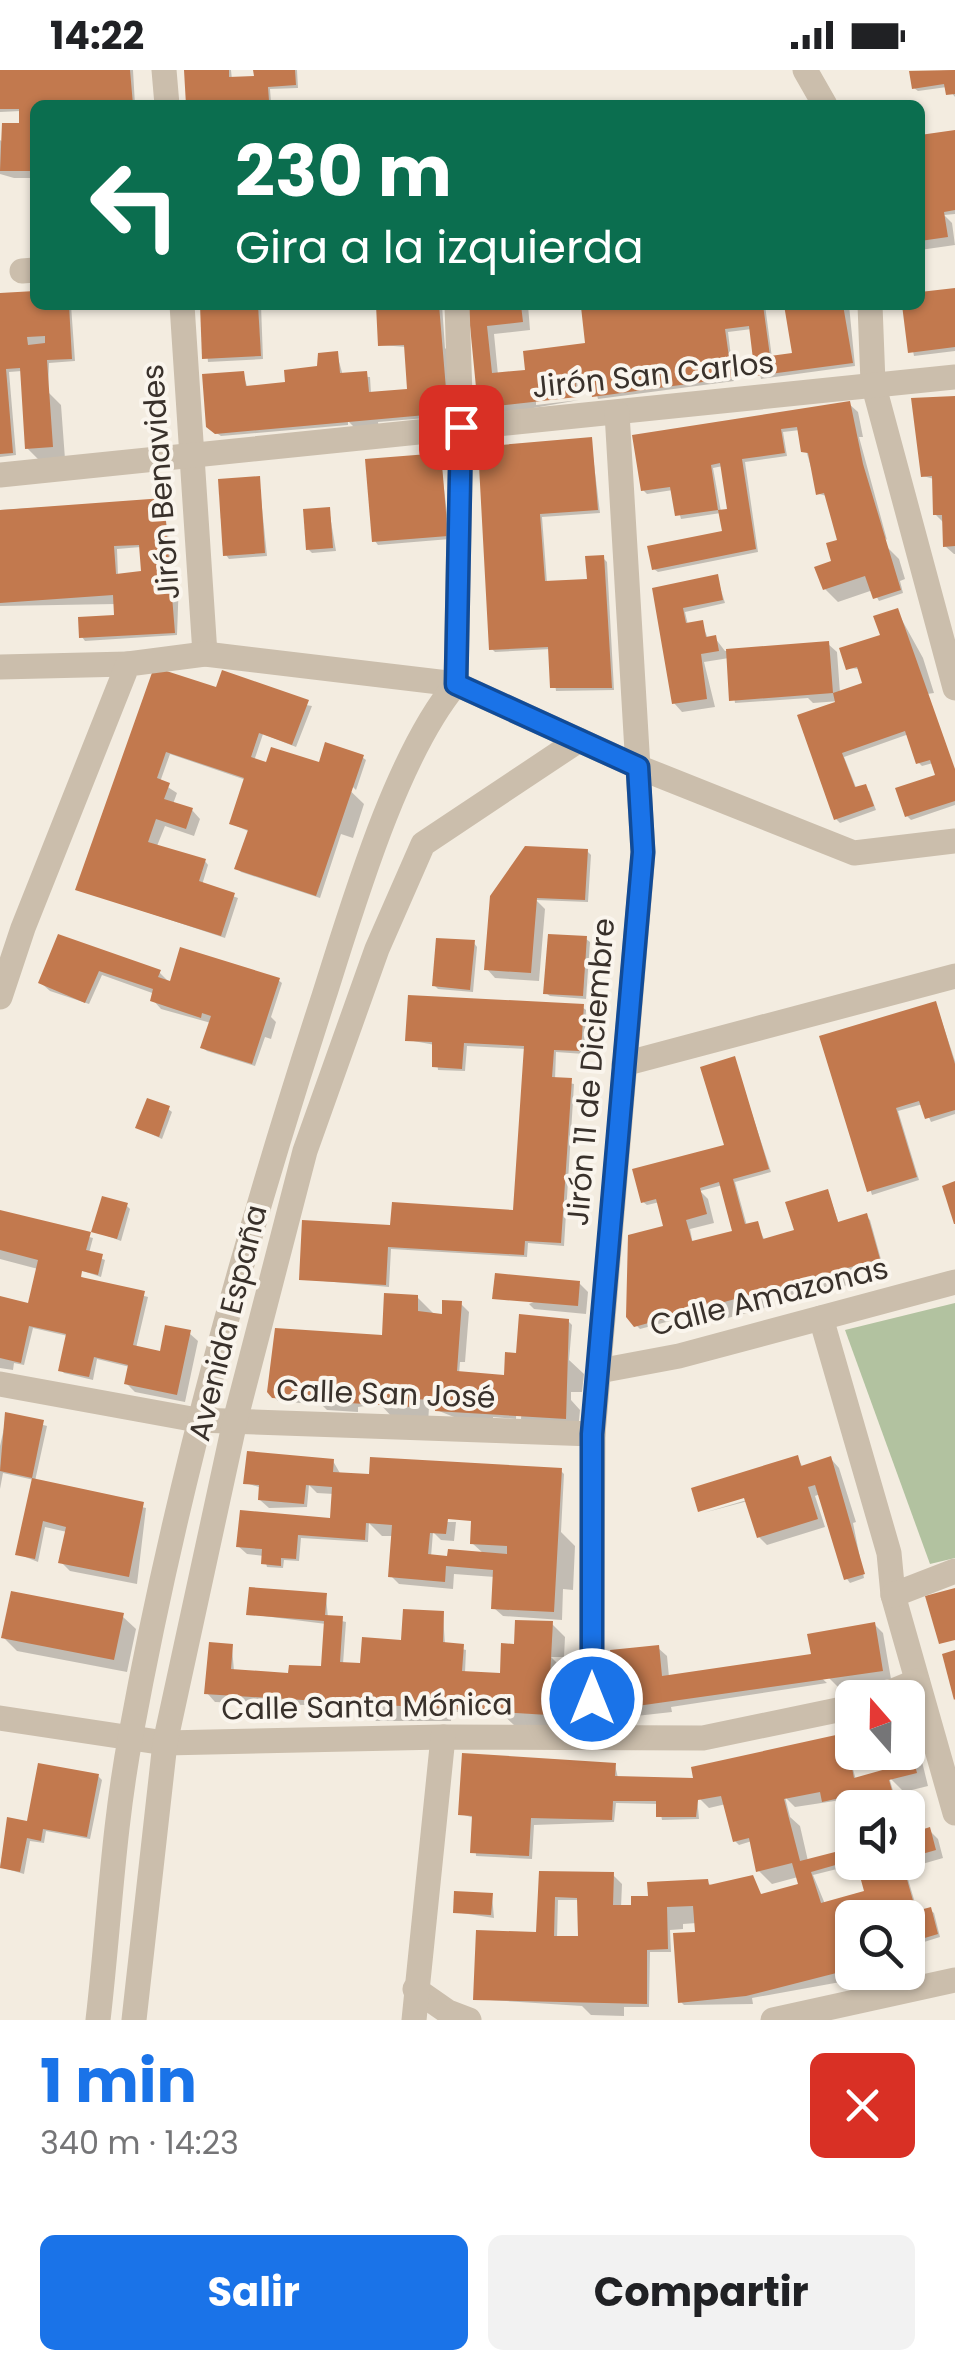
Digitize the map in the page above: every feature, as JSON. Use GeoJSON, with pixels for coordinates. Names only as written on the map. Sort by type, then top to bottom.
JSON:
{"type":"FeatureCollection","features":[{"type":"Feature","properties":{"kind":"street"},"geometry":{"type":"LineString","coordinates":[[164,70],[167,100]]}},
{"type":"Feature","properties":{"kind":"street"},"geometry":{"type":"LineString","coordinates":[[805,70],[822,100]]}},
{"type":"Feature","properties":{"kind":"street","name":"Jirón Benavides"},"geometry":{"type":"LineString","coordinates":[[182,310],[205,654]]}},
{"type":"Feature","properties":{"kind":"street"},"geometry":{"type":"LineString","coordinates":[[456,684],[461,427],[457,310]]}},
{"type":"Feature","properties":{"kind":"street"},"geometry":{"type":"LineString","coordinates":[[870,310],[873,383],[955,688]]}},
{"type":"Feature","properties":{"kind":"street","name":"Jirón San Carlos"},"geometry":{"type":"LineString","coordinates":[[0,476],[955,377]]}},
{"type":"Feature","properties":{"kind":"street","name":"Jirón 11 de Diciembre"},"geometry":{"type":"LineString","coordinates":[[591,1737],[592,1434],[643,852],[616,414]]}},
{"type":"Feature","properties":{"kind":"street"},"geometry":{"type":"LineString","coordinates":[[0,667],[128,664],[205,654],[456,684],[638,767],[854,853],[955,841]]}},
{"type":"Feature","properties":{"kind":"street"},"geometry":{"type":"LineString","coordinates":[[0,997],[11,928],[128,664]]}},
{"type":"Feature","properties":{"kind":"street","name":"Avenida España"},"geometry":{"type":"LineString","coordinates":[[98,2020],[130,1738],[197,1420],[284,1120],[342,940],[409,762],[430,715],[456,684]]}},
{"type":"Feature","properties":{"kind":"street","name":"Avenida España"},"geometry":{"type":"LineString","coordinates":[[134,2020],[165,1742],[235,1421],[313,1129],[377,949],[423,844],[579,740]]}},
{"type":"Feature","properties":{"kind":"street"},"geometry":{"type":"LineString","coordinates":[[624,1064],[955,976]]}},
{"type":"Feature","properties":{"kind":"street"},"geometry":{"type":"LineString","coordinates":[[284,1120],[313,1129]]}},
{"type":"Feature","properties":{"kind":"street","name":"Calle Amazonas"},"geometry":{"type":"LineString","coordinates":[[599,1371],[678,1356],[955,1282]]}},
{"type":"Feature","properties":{"kind":"street"},"geometry":{"type":"LineString","coordinates":[[820,1318],[889,1553],[893,1596],[918,1680]]}},
{"type":"Feature","properties":{"kind":"street","name":"Calle San José"},"geometry":{"type":"LineString","coordinates":[[0,1384],[197,1420],[592,1434]]}},
{"type":"Feature","properties":{"kind":"street"},"geometry":{"type":"LineString","coordinates":[[893,1596],[955,1571]]}},
{"type":"Feature","properties":{"kind":"street"},"geometry":{"type":"LineString","coordinates":[[925,1706],[955,1814]]}},
{"type":"Feature","properties":{"kind":"street","name":"Calle Santa Mónica"},"geometry":{"type":"LineString","coordinates":[[0,1718],[165,1742],[703,1738],[835,1711]]}},
{"type":"Feature","properties":{"kind":"street"},"geometry":{"type":"LineString","coordinates":[[414,2020],[444,1737]]}},
{"type":"Feature","properties":{"kind":"street"},"geometry":{"type":"LineString","coordinates":[[773,2020],[955,1980]]}},
{"type":"Feature","properties":{"kind":"street"},"geometry":{"type":"LineString","coordinates":[[415,1989],[448,2012],[469,2020]]}},
{"type":"Feature","properties":{"kind":"green space"},"geometry":{"type":"Polygon","coordinates":[[[955,1303],[955,1558],[930,1564],[845,1330],[955,1303]]]}},
{"type":"Feature","properties":{"kind":"building"},"geometry":{"type":"Polygon","coordinates":[[[0,70],[130,70],[133,100],[30,100],[30,171],[0,171],[2,123],[19,123],[19,109],[0,109],[0,70]]]}},
{"type":"Feature","properties":{"kind":"building"},"geometry":{"type":"Polygon","coordinates":[[[184,70],[229,70],[229,77],[254,76],[253,70],[295,70],[296,85],[268,87],[269,100],[186,100],[184,70]]]}},
{"type":"Feature","properties":{"kind":"building"},"geometry":{"type":"Polygon","coordinates":[[[955,70],[955,94],[946,95],[944,84],[912,89],[909,71],[955,70]]]}},
{"type":"Feature","properties":{"kind":"building"},"geometry":{"type":"Polygon","coordinates":[[[955,130],[955,210],[944,212],[948,237],[925,240],[925,134],[955,130]]]}},
{"type":"Feature","properties":{"kind":"building"},"geometry":{"type":"Polygon","coordinates":[[[955,288],[955,347],[908,353],[903,310],[925,310],[925,291],[955,288]]]}},
{"type":"Feature","properties":{"kind":"building"},"geometry":{"type":"Polygon","coordinates":[[[30,291],[30,310],[69,310],[72,359],[47,360],[53,447],[25,449],[20,368],[6,369],[13,453],[0,454],[0,293],[30,291]],[[45,336],[27,337],[28,345],[45,343],[45,336]]]}},
{"type":"Feature","properties":{"kind":"building"},"geometry":{"type":"Polygon","coordinates":[[[200,310],[258,310],[261,356],[202,359],[200,310]]]}},
{"type":"Feature","properties":{"kind":"building"},"geometry":{"type":"Polygon","coordinates":[[[376,310],[439,310],[448,413],[215,434],[206,427],[202,374],[244,371],[246,386],[285,382],[284,370],[317,366],[318,353],[338,351],[340,373],[367,371],[369,392],[407,389],[404,345],[378,346],[376,310]]]}},
{"type":"Feature","properties":{"kind":"building"},"geometry":{"type":"Polygon","coordinates":[[[468,310],[522,310],[523,322],[487,326],[492,373],[525,370],[523,351],[585,343],[581,310],[764,310],[770,356],[792,353],[785,310],[844,310],[853,363],[755,376],[749,326],[725,329],[732,378],[592,397],[589,375],[575,376],[577,397],[478,408],[468,310]]]}},
{"type":"Feature","properties":{"kind":"building"},"geometry":{"type":"Polygon","coordinates":[[[955,396],[955,546],[943,547],[942,515],[933,515],[932,476],[921,477],[911,398],[955,396]]]}},
{"type":"Feature","properties":{"kind":"building"},"geometry":{"type":"Polygon","coordinates":[[[850,401],[863,464],[901,590],[873,599],[865,576],[823,590],[814,567],[831,561],[826,543],[837,540],[824,493],[816,495],[808,453],[801,452],[797,427],[781,429],[785,453],[742,459],[756,549],[652,570],[647,546],[722,531],[718,510],[675,516],[670,487],[641,491],[632,435],[850,401]],[[720,463],[711,465],[718,510],[727,509],[720,463]]]}},
{"type":"Feature","properties":{"kind":"building"},"geometry":{"type":"Polygon","coordinates":[[[592,437],[598,510],[540,514],[545,581],[587,579],[585,556],[604,555],[612,688],[550,688],[548,647],[489,650],[478,447],[592,437]]]}},
{"type":"Feature","properties":{"kind":"building"},"geometry":{"type":"Polygon","coordinates":[[[441,453],[448,536],[372,542],[365,459],[441,453]]]}},
{"type":"Feature","properties":{"kind":"building"},"geometry":{"type":"Polygon","coordinates":[[[260,476],[265,553],[223,556],[218,479],[260,476]]]}},
{"type":"Feature","properties":{"kind":"building"},"geometry":{"type":"Polygon","coordinates":[[[164,498],[175,633],[79,638],[78,617],[114,615],[113,595],[0,603],[0,510],[164,498]],[[139,545],[114,546],[116,574],[141,571],[139,545]]]}},
{"type":"Feature","properties":{"kind":"building"},"geometry":{"type":"Polygon","coordinates":[[[330,507],[333,548],[306,550],[303,509],[330,507]]]}},
{"type":"Feature","properties":{"kind":"building"},"geometry":{"type":"Polygon","coordinates":[[[718,574],[723,600],[683,608],[686,623],[703,620],[706,637],[716,635],[719,651],[701,654],[707,699],[672,704],[652,588],[718,574]]]}},
{"type":"Feature","properties":{"kind":"building"},"geometry":{"type":"Polygon","coordinates":[[[898,608],[955,769],[955,801],[905,817],[895,788],[935,775],[930,760],[916,764],[905,731],[842,753],[855,787],[866,784],[874,806],[834,820],[797,715],[835,702],[833,693],[862,683],[857,667],[846,670],[839,648],[880,635],[873,616],[898,608]]]}},
{"type":"Feature","properties":{"kind":"building"},"geometry":{"type":"Polygon","coordinates":[[[829,641],[833,693],[729,701],[726,649],[829,641]]]}},
{"type":"Feature","properties":{"kind":"building"},"geometry":{"type":"Polygon","coordinates":[[[154,667],[216,687],[222,670],[309,700],[292,745],[259,733],[251,757],[266,762],[271,747],[319,762],[325,742],[364,755],[316,896],[234,869],[248,830],[229,824],[244,778],[166,752],[157,778],[170,783],[164,799],[193,808],[186,829],[156,819],[148,842],[206,859],[199,881],[235,893],[221,936],[75,890],[154,667]]]}},
{"type":"Feature","properties":{"kind":"building"},"geometry":{"type":"Polygon","coordinates":[[[525,846],[588,849],[585,900],[537,898],[531,973],[484,970],[490,896],[525,846]]]}},
{"type":"Feature","properties":{"kind":"building"},"geometry":{"type":"Polygon","coordinates":[[[58,934],[161,970],[158,977],[170,981],[180,947],[280,978],[252,1064],[200,1048],[211,1016],[202,1013],[201,1018],[150,1001],[153,989],[99,971],[85,1003],[38,983],[58,934]]]}},
{"type":"Feature","properties":{"kind":"building"},"geometry":{"type":"Polygon","coordinates":[[[548,934],[587,936],[583,996],[543,994],[548,934]]]}},
{"type":"Feature","properties":{"kind":"building"},"geometry":{"type":"Polygon","coordinates":[[[436,938],[475,940],[470,990],[432,986],[436,938]]]}},
{"type":"Feature","properties":{"kind":"building"},"geometry":{"type":"Polygon","coordinates":[[[408,995],[584,1004],[581,1051],[554,1050],[552,1077],[572,1078],[561,1243],[525,1241],[524,1255],[388,1247],[386,1285],[299,1280],[302,1220],[390,1225],[392,1202],[513,1210],[524,1046],[464,1043],[462,1069],[432,1067],[432,1042],[405,1041],[408,995]]]}},
{"type":"Feature","properties":{"kind":"building"},"geometry":{"type":"Polygon","coordinates":[[[936,1001],[955,1064],[955,1110],[925,1119],[919,1101],[896,1108],[917,1177],[867,1192],[819,1036],[936,1001]]]}},
{"type":"Feature","properties":{"kind":"building"},"geometry":{"type":"Polygon","coordinates":[[[735,1056],[769,1169],[733,1179],[745,1224],[758,1221],[763,1239],[794,1230],[785,1202],[828,1189],[838,1222],[867,1213],[880,1259],[634,1327],[626,1317],[628,1235],[663,1226],[656,1199],[641,1203],[632,1169],[724,1145],[700,1067],[735,1056]],[[719,1182],[700,1188],[707,1214],[686,1220],[692,1241],[732,1231],[719,1182]]]}},
{"type":"Feature","properties":{"kind":"building"},"geometry":{"type":"Polygon","coordinates":[[[147,1098],[170,1106],[159,1137],[135,1128],[147,1098]]]}},
{"type":"Feature","properties":{"kind":"building"},"geometry":{"type":"Polygon","coordinates":[[[955,1181],[955,1224],[954,1224],[942,1186],[955,1181]]]}},
{"type":"Feature","properties":{"kind":"building"},"geometry":{"type":"Polygon","coordinates":[[[102,1196],[128,1203],[117,1239],[91,1232],[102,1196]]]}},
{"type":"Feature","properties":{"kind":"building"},"geometry":{"type":"Polygon","coordinates":[[[0,1210],[91,1232],[86,1250],[103,1254],[98,1275],[82,1271],[81,1277],[145,1291],[133,1345],[160,1351],[165,1325],[191,1330],[177,1395],[124,1384],[128,1365],[94,1357],[89,1377],[58,1371],[66,1334],[29,1326],[21,1363],[0,1358],[0,1296],[28,1303],[38,1260],[0,1250],[0,1210]]]}},
{"type":"Feature","properties":{"kind":"building"},"geometry":{"type":"Polygon","coordinates":[[[495,1273],[580,1281],[578,1306],[492,1299],[495,1273]]]}},
{"type":"Feature","properties":{"kind":"building"},"geometry":{"type":"Polygon","coordinates":[[[384,1293],[418,1295],[418,1311],[442,1314],[442,1300],[462,1301],[457,1371],[504,1375],[505,1352],[516,1353],[519,1314],[569,1319],[566,1419],[435,1411],[436,1400],[412,1399],[411,1407],[272,1398],[267,1392],[275,1328],[382,1335],[384,1293]]]}},
{"type":"Feature","properties":{"kind":"building"},"geometry":{"type":"Polygon","coordinates":[[[5,1412],[44,1420],[32,1478],[0,1471],[5,1412]]]}},
{"type":"Feature","properties":{"kind":"building"},"geometry":{"type":"Polygon","coordinates":[[[247,1451],[334,1459],[333,1472],[369,1474],[370,1457],[562,1468],[554,1612],[491,1609],[493,1570],[446,1566],[445,1582],[388,1577],[392,1525],[366,1523],[365,1540],[298,1535],[296,1559],[281,1558],[281,1566],[261,1564],[262,1549],[236,1547],[240,1510],[330,1518],[332,1487],[306,1485],[304,1504],[258,1500],[259,1485],[243,1484],[247,1451]],[[448,1519],[446,1534],[430,1533],[428,1554],[447,1556],[448,1549],[507,1554],[507,1546],[470,1544],[471,1521],[448,1519]]]}},
{"type":"Feature","properties":{"kind":"building"},"geometry":{"type":"Polygon","coordinates":[[[798,1455],[801,1466],[831,1456],[865,1574],[844,1580],[815,1485],[808,1487],[818,1519],[757,1538],[744,1498],[698,1512],[691,1488],[798,1455]]]}},
{"type":"Feature","properties":{"kind":"building"},"geometry":{"type":"Polygon","coordinates":[[[32,1478],[144,1502],[129,1577],[58,1563],[66,1527],[43,1521],[35,1559],[15,1555],[32,1478]]]}},
{"type":"Feature","properties":{"kind":"building"},"geometry":{"type":"Polygon","coordinates":[[[249,1587],[327,1593],[325,1615],[343,1616],[340,1662],[360,1663],[362,1637],[401,1640],[403,1609],[444,1611],[443,1642],[464,1644],[462,1671],[500,1673],[501,1643],[514,1644],[515,1620],[553,1621],[548,1715],[204,1694],[209,1642],[233,1644],[231,1669],[288,1673],[289,1665],[321,1666],[324,1621],[246,1615],[249,1587]]]}},
{"type":"Feature","properties":{"kind":"building"},"geometry":{"type":"Polygon","coordinates":[[[955,1588],[955,1640],[939,1644],[925,1596],[955,1588]]]}},
{"type":"Feature","properties":{"kind":"building"},"geometry":{"type":"Polygon","coordinates":[[[11,1591],[124,1613],[114,1660],[1,1638],[11,1591]]]}},
{"type":"Feature","properties":{"kind":"building"},"geometry":{"type":"Polygon","coordinates":[[[875,1622],[883,1671],[616,1709],[610,1650],[659,1645],[662,1676],[811,1654],[807,1634],[875,1622]]]}},
{"type":"Feature","properties":{"kind":"building"},"geometry":{"type":"Polygon","coordinates":[[[955,1650],[955,1699],[954,1700],[942,1654],[955,1650]]]}},
{"type":"Feature","properties":{"kind":"building"},"geometry":{"type":"Polygon","coordinates":[[[835,1735],[835,1770],[852,1770],[854,1778],[882,1770],[916,1770],[917,1773],[889,1780],[892,1790],[835,1790],[835,1799],[822,1802],[820,1792],[784,1799],[800,1861],[835,1852],[835,1865],[811,1872],[821,1903],[864,1891],[861,1880],[907,1880],[913,1900],[835,1900],[835,1973],[746,1996],[678,2003],[673,1933],[695,1932],[693,1906],[667,1907],[668,1949],[647,1950],[647,2004],[473,2000],[476,1930],[536,1932],[539,1871],[614,1872],[613,1905],[631,1905],[631,1896],[648,1896],[647,1882],[708,1879],[709,1885],[753,1875],[761,1894],[798,1884],[792,1863],[756,1872],[749,1838],[733,1842],[721,1796],[698,1800],[696,1817],[656,1817],[656,1801],[613,1801],[612,1820],[531,1818],[529,1856],[470,1853],[472,1816],[458,1815],[462,1753],[616,1763],[615,1776],[693,1778],[691,1767],[835,1735]],[[555,1897],[554,1936],[578,1936],[577,1898],[555,1897]]]}},
{"type":"Feature","properties":{"kind":"building"},"geometry":{"type":"Polygon","coordinates":[[[38,1763],[99,1774],[87,1837],[43,1829],[41,1841],[27,1838],[20,1872],[0,1868],[7,1817],[27,1821],[38,1763]]]}},
{"type":"Feature","properties":{"kind":"building"},"geometry":{"type":"Polygon","coordinates":[[[930,1827],[936,1850],[925,1853],[925,1829],[930,1827]]]}},
{"type":"Feature","properties":{"kind":"building"},"geometry":{"type":"Polygon","coordinates":[[[454,1891],[493,1893],[491,1915],[453,1913],[454,1891]]]}},
{"type":"Feature","properties":{"kind":"building"},"geometry":{"type":"Polygon","coordinates":[[[931,1907],[938,1934],[925,1938],[925,1909],[931,1907]]]}},
{"type":"Feature","properties":{"kind":"route"},"geometry":{"type":"LineString","coordinates":[[461,427],[456,684],[638,767],[643,852],[592,1434],[592,1699]]}}]}
